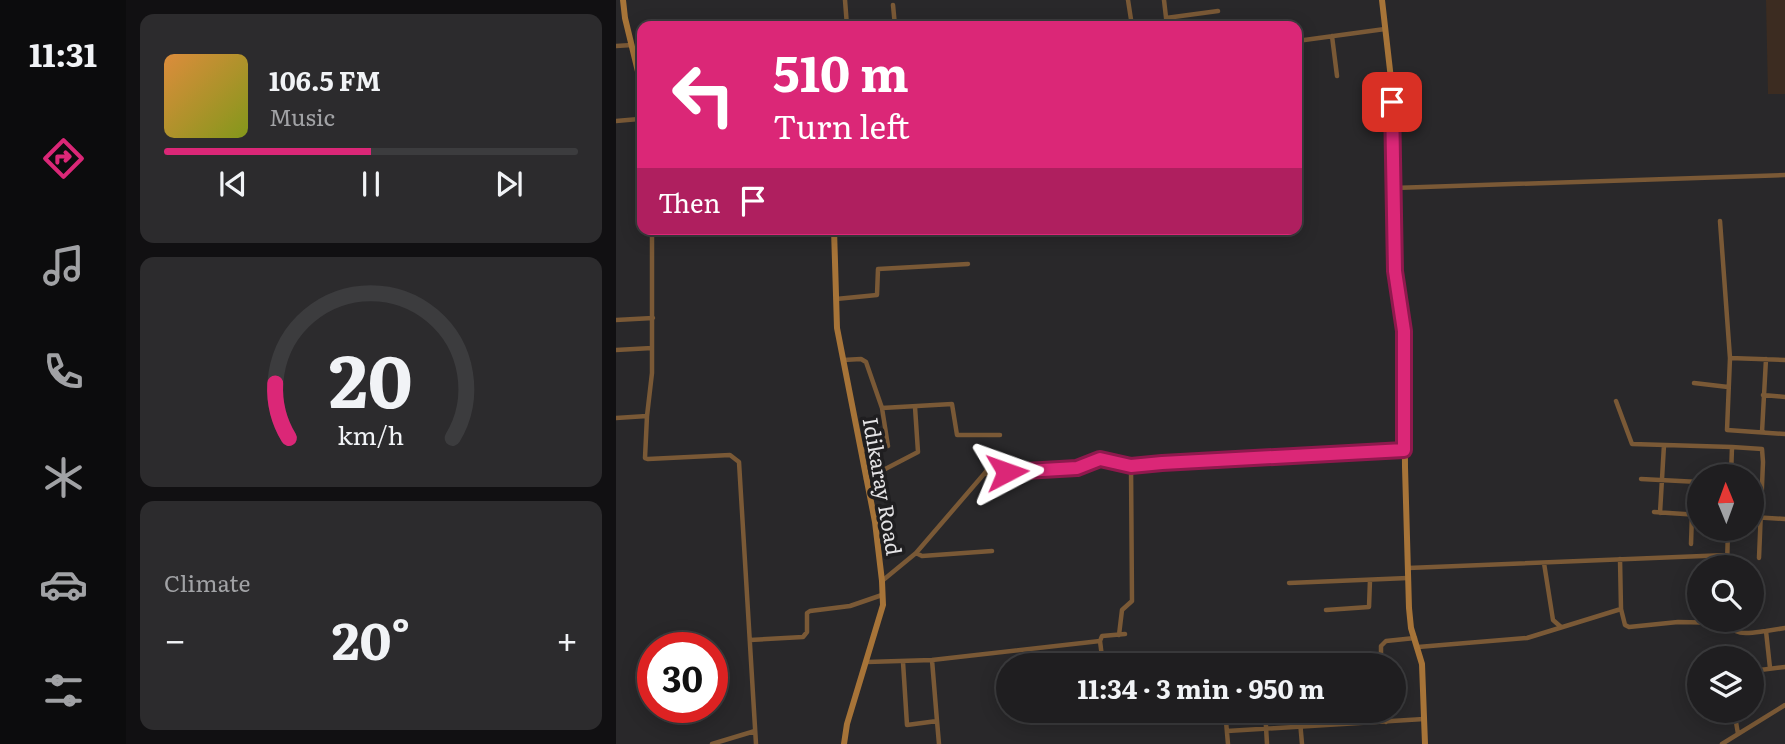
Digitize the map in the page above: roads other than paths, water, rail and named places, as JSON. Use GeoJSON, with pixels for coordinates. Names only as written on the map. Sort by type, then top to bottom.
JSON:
{"type":"FeatureCollection","features":[{"type":"Feature","properties":{"kind":"main road"},"geometry":{"type":"LineString","coordinates":[[623,0],[637,66]]}},
{"type":"Feature","properties":{"kind":"main road"},"geometry":{"type":"LineString","coordinates":[[1382,0],[1391,79],[1395,271],[1404,331],[1408,579],[1411,628],[1422,664],[1425,744]]}},
{"type":"Feature","properties":{"kind":"main road","name":"Idikaray Road"},"geometry":{"type":"LineString","coordinates":[[834,235],[836,328],[875,522],[883,605],[846,724],[844,744]]}},
{"type":"Feature","properties":{"kind":"street"},"geometry":{"type":"LineString","coordinates":[[845,0],[847,21]]}},
{"type":"Feature","properties":{"kind":"street"},"geometry":{"type":"LineString","coordinates":[[1128,0],[1131,21]]}},
{"type":"Feature","properties":{"kind":"street"},"geometry":{"type":"LineString","coordinates":[[1164,0],[1166,21]]}},
{"type":"Feature","properties":{"kind":"street"},"geometry":{"type":"LineString","coordinates":[[893,5],[895,21]]}},
{"type":"Feature","properties":{"kind":"street"},"geometry":{"type":"LineString","coordinates":[[1166,18],[1218,11]]}},
{"type":"Feature","properties":{"kind":"street"},"geometry":{"type":"LineString","coordinates":[[1302,40],[1385,29]]}},
{"type":"Feature","properties":{"kind":"street"},"geometry":{"type":"LineString","coordinates":[[1332,36],[1337,76]]}},
{"type":"Feature","properties":{"kind":"street"},"geometry":{"type":"LineString","coordinates":[[616,46],[632,45]]}},
{"type":"Feature","properties":{"kind":"street"},"geometry":{"type":"LineString","coordinates":[[616,121],[637,119]]}},
{"type":"Feature","properties":{"kind":"street"},"geometry":{"type":"LineString","coordinates":[[1393,188],[1785,175]]}},
{"type":"Feature","properties":{"kind":"street"},"geometry":{"type":"LineString","coordinates":[[1720,221],[1730,358],[1727,430],[1785,434]]}},
{"type":"Feature","properties":{"kind":"street"},"geometry":{"type":"LineString","coordinates":[[652,235],[652,373],[645,458],[730,455],[738,462],[756,744]]}},
{"type":"Feature","properties":{"kind":"street"},"geometry":{"type":"LineString","coordinates":[[835,299],[877,295],[878,269],[968,264]]}},
{"type":"Feature","properties":{"kind":"street"},"geometry":{"type":"LineString","coordinates":[[616,320],[653,318]]}},
{"type":"Feature","properties":{"kind":"street"},"geometry":{"type":"LineString","coordinates":[[616,350],[652,348]]}},
{"type":"Feature","properties":{"kind":"street"},"geometry":{"type":"LineString","coordinates":[[1730,358],[1785,360]]}},
{"type":"Feature","properties":{"kind":"street"},"geometry":{"type":"LineString","coordinates":[[843,360],[861,359],[866,362],[882,408],[888,446],[860,450]]}},
{"type":"Feature","properties":{"kind":"street"},"geometry":{"type":"LineString","coordinates":[[1762,432],[1766,359]]}},
{"type":"Feature","properties":{"kind":"street"},"geometry":{"type":"LineString","coordinates":[[1694,383],[1728,387]]}},
{"type":"Feature","properties":{"kind":"street"},"geometry":{"type":"LineString","coordinates":[[1763,396],[1785,397]]}},
{"type":"Feature","properties":{"kind":"street"},"geometry":{"type":"LineString","coordinates":[[1616,401],[1632,444],[1762,449],[1762,464]]}},
{"type":"Feature","properties":{"kind":"street"},"geometry":{"type":"LineString","coordinates":[[882,408],[953,404],[957,435],[999,435]]}},
{"type":"Feature","properties":{"kind":"street"},"geometry":{"type":"LineString","coordinates":[[866,479],[918,452],[915,407]]}},
{"type":"Feature","properties":{"kind":"street"},"geometry":{"type":"LineString","coordinates":[[616,418],[647,416]]}},
{"type":"Feature","properties":{"kind":"street"},"geometry":{"type":"LineString","coordinates":[[1664,445],[1657,513],[1687,514]]}},
{"type":"Feature","properties":{"kind":"street"},"geometry":{"type":"LineString","coordinates":[[1731,464],[1732,447]]}},
{"type":"Feature","properties":{"kind":"street"},"geometry":{"type":"LineString","coordinates":[[984,474],[1077,468],[1100,459],[1131,466],[1404,450]]}},
{"type":"Feature","properties":{"kind":"street"},"geometry":{"type":"LineString","coordinates":[[882,581],[916,553],[993,463]]}},
{"type":"Feature","properties":{"kind":"street"},"geometry":{"type":"LineString","coordinates":[[1102,653],[1102,636],[1122,634],[1122,610],[1132,601],[1131,466]]}},
{"type":"Feature","properties":{"kind":"street"},"geometry":{"type":"LineString","coordinates":[[1641,479],[1687,481]]}},
{"type":"Feature","properties":{"kind":"street"},"geometry":{"type":"LineString","coordinates":[[1764,518],[1785,519]]}},
{"type":"Feature","properties":{"kind":"street"},"geometry":{"type":"LineString","coordinates":[[1727,555],[1728,541]]}},
{"type":"Feature","properties":{"kind":"street"},"geometry":{"type":"LineString","coordinates":[[916,553],[922,556],[992,551]]}},
{"type":"Feature","properties":{"kind":"street"},"geometry":{"type":"LineString","coordinates":[[1408,568],[1687,556]]}},
{"type":"Feature","properties":{"kind":"street"},"geometry":{"type":"LineString","coordinates":[[1620,559],[1621,609],[1625,625],[1629,627],[1687,622]]}},
{"type":"Feature","properties":{"kind":"street"},"geometry":{"type":"LineString","coordinates":[[1544,562],[1553,620],[1561,627]]}},
{"type":"Feature","properties":{"kind":"street"},"geometry":{"type":"LineString","coordinates":[[1289,583],[1408,579]]}},
{"type":"Feature","properties":{"kind":"street"},"geometry":{"type":"LineString","coordinates":[[1326,610],[1369,607],[1370,580]]}},
{"type":"Feature","properties":{"kind":"street"},"geometry":{"type":"LineString","coordinates":[[750,640],[803,637],[807,632],[807,613],[810,611],[850,606],[882,595]]}},
{"type":"Feature","properties":{"kind":"street"},"geometry":{"type":"LineString","coordinates":[[1418,647],[1527,638],[1621,609]]}},
{"type":"Feature","properties":{"kind":"street"},"geometry":{"type":"LineString","coordinates":[[1770,668],[1766,631],[1785,628]]}},
{"type":"Feature","properties":{"kind":"street"},"geometry":{"type":"LineString","coordinates":[[1738,632],[1757,632]]}},
{"type":"Feature","properties":{"kind":"street"},"geometry":{"type":"LineString","coordinates":[[1381,653],[1381,646],[1386,641],[1415,638]]}},
{"type":"Feature","properties":{"kind":"street"},"geometry":{"type":"LineString","coordinates":[[867,662],[932,660],[1100,641]]}},
{"type":"Feature","properties":{"kind":"street"},"geometry":{"type":"LineString","coordinates":[[932,660],[939,744]]}},
{"type":"Feature","properties":{"kind":"street"},"geometry":{"type":"LineString","coordinates":[[902,662],[907,725],[937,722]]}},
{"type":"Feature","properties":{"kind":"street"},"geometry":{"type":"LineString","coordinates":[[1764,669],[1785,667]]}},
{"type":"Feature","properties":{"kind":"street"},"geometry":{"type":"LineString","coordinates":[[1721,744],[1785,705]]}},
{"type":"Feature","properties":{"kind":"street"},"geometry":{"type":"LineString","coordinates":[[1406,720],[1424,719]]}},
{"type":"Feature","properties":{"kind":"street"},"geometry":{"type":"LineString","coordinates":[[1227,723],[1228,744]]}},
{"type":"Feature","properties":{"kind":"street"},"geometry":{"type":"LineString","coordinates":[[1266,723],[1267,744]]}},
{"type":"Feature","properties":{"kind":"street"},"geometry":{"type":"LineString","coordinates":[[1300,723],[1302,744]]}},
{"type":"Feature","properties":{"kind":"street"},"geometry":{"type":"LineString","coordinates":[[1227,731],[1368,723]]}},
{"type":"Feature","properties":{"kind":"street"},"geometry":{"type":"LineString","coordinates":[[1736,723],[1738,734]]}},
{"type":"Feature","properties":{"kind":"street"},"geometry":{"type":"LineString","coordinates":[[712,744],[755,731]]}}]}
